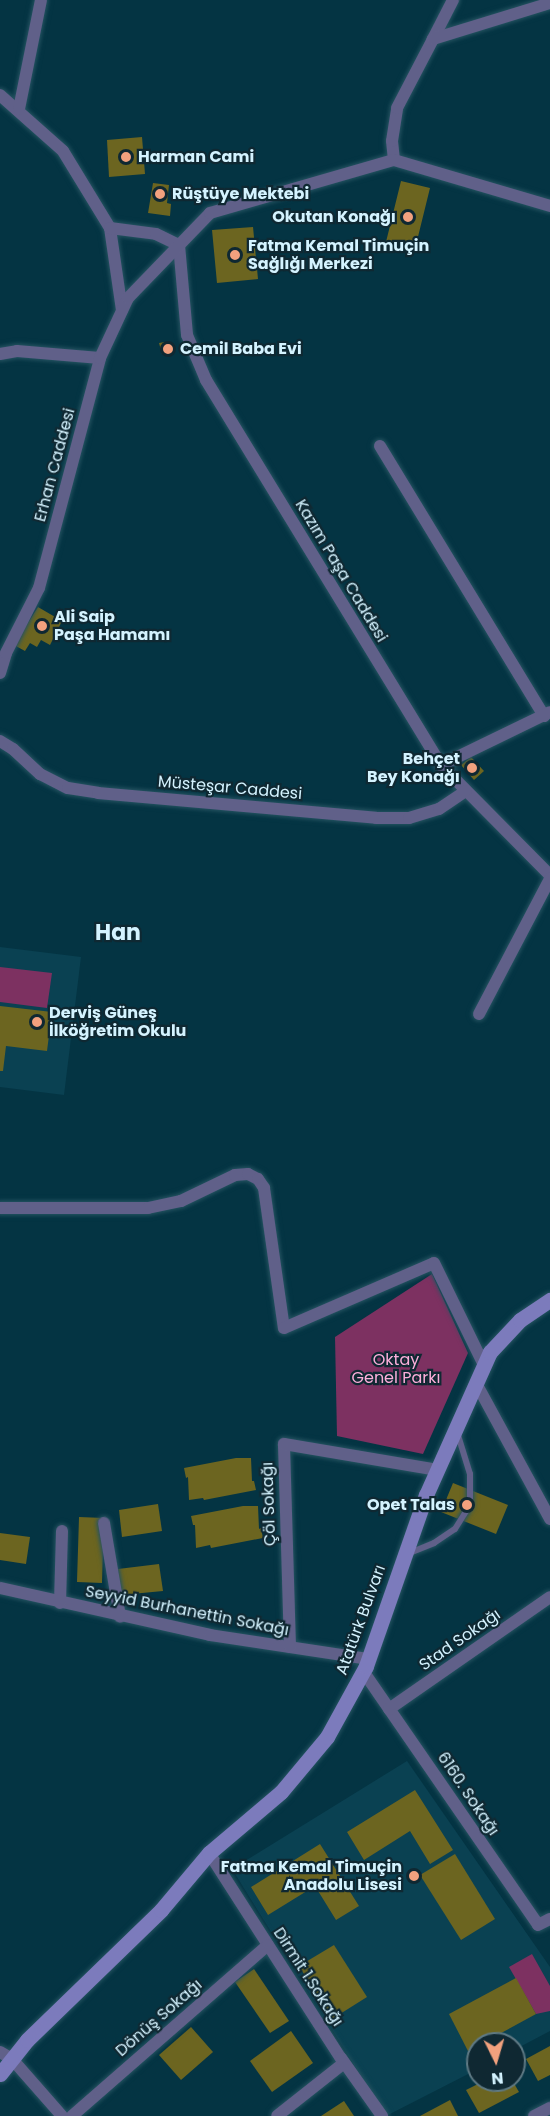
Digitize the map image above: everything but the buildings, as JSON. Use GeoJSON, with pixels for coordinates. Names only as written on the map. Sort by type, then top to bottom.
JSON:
{"type":"FeatureCollection","features":[{"type":"Feature","properties":{"kind":"main road","name":"Atatürk Bulvarı"},"geometry":{"type":"LineString","coordinates":[[0,2074],[6,2056],[27,2040],[161,1910],[209,1853],[263,1810],[298,1774],[343,1712],[366,1665],[404,1556],[438,1470],[490,1352],[509,1329],[550,1300]]}},
{"type":"Feature","properties":{"kind":"street"},"geometry":{"type":"LineString","coordinates":[[19,109],[41,0]]}},
{"type":"Feature","properties":{"kind":"street"},"geometry":{"type":"LineString","coordinates":[[453,0],[397,108],[392,141],[394,160],[550,206]]}},
{"type":"Feature","properties":{"kind":"street"},"geometry":{"type":"LineString","coordinates":[[433,39],[550,3]]}},
{"type":"Feature","properties":{"kind":"street"},"geometry":{"type":"LineString","coordinates":[[0,95],[19,109],[63,151],[110,228],[122,311]]}},
{"type":"Feature","properties":{"kind":"street","name":"Erhan Caddesi"},"geometry":{"type":"LineString","coordinates":[[0,673],[6,653],[39,588],[100,358],[128,298],[210,213],[394,160]]}},
{"type":"Feature","properties":{"kind":"street"},"geometry":{"type":"LineString","coordinates":[[110,228],[156,234],[179,245]]}},
{"type":"Feature","properties":{"kind":"street","name":"Kazım Paşa Caddesi"},"geometry":{"type":"LineString","coordinates":[[179,245],[187,335],[206,380],[441,765],[550,875]]}},
{"type":"Feature","properties":{"kind":"street"},"geometry":{"type":"LineString","coordinates":[[0,354],[17,351],[100,358]]}},
{"type":"Feature","properties":{"kind":"street"},"geometry":{"type":"LineString","coordinates":[[380,446],[547,714],[441,765]]}},
{"type":"Feature","properties":{"kind":"street","name":"Müsteşar Caddesi"},"geometry":{"type":"LineString","coordinates":[[0,741],[13,749],[40,774],[68,788],[98,793],[376,818],[409,818],[440,809],[466,790]]}},
{"type":"Feature","properties":{"kind":"street"},"geometry":{"type":"LineString","coordinates":[[478,1014],[550,879]]}},
{"type":"Feature","properties":{"kind":"street"},"geometry":{"type":"LineString","coordinates":[[0,1208],[148,1208],[181,1201],[235,1175],[248,1174],[258,1179],[264,1188],[284,1328],[434,1263],[484,1365]]}},
{"type":"Feature","properties":{"kind":"street"},"geometry":{"type":"LineString","coordinates":[[476,1383],[550,1520]]}},
{"type":"Feature","properties":{"kind":"street","name":"Çöl Sokağı"},"geometry":{"type":"LineString","coordinates":[[290,1647],[284,1444],[438,1470]]}},
{"type":"Feature","properties":{"kind":"street"},"geometry":{"type":"LineString","coordinates":[[104,1523],[120,1617]]}},
{"type":"Feature","properties":{"kind":"street"},"geometry":{"type":"LineString","coordinates":[[60,1603],[62,1531]]}},
{"type":"Feature","properties":{"kind":"street","name":"Seyyid Burhanettin Sokağı"},"geometry":{"type":"LineString","coordinates":[[0,1588],[120,1617],[290,1647],[366,1665]]}},
{"type":"Feature","properties":{"kind":"street","name":"Stad Sokağı"},"geometry":{"type":"LineString","coordinates":[[389,1709],[550,1597]]}},
{"type":"Feature","properties":{"kind":"street","name":"6160. Sokağı"},"geometry":{"type":"LineString","coordinates":[[366,1665],[389,1709],[537,1925],[550,1919]]}},
{"type":"Feature","properties":{"kind":"street"},"geometry":{"type":"LineString","coordinates":[[209,1853],[344,2063],[277,2116]]}},
{"type":"Feature","properties":{"kind":"street","name":"Dirmit 1.Sokağı"},"geometry":{"type":"LineString","coordinates":[[209,1853],[344,2063],[382,2116]]}},
{"type":"Feature","properties":{"kind":"street","name":"Dönüş Sokağı"},"geometry":{"type":"LineString","coordinates":[[72,2116],[268,1946]]}},
{"type":"Feature","properties":{"kind":"street"},"geometry":{"type":"LineString","coordinates":[[6,2056],[62,2116]]}},
{"type":"Feature","properties":{"kind":"street"},"geometry":{"type":"LineString","coordinates":[[534,2116],[550,2108]]}},
{"type":"Feature","properties":{"kind":"lane"},"geometry":{"type":"LineString","coordinates":[[404,1556],[434,1543],[455,1529],[470,1505],[470,1474],[456,1429]]}},
{"type":"Feature","properties":{"kind":"shaded area","name":"Derviş Güneş İlköğretim Okulu"},"geometry":{"type":"Polygon","coordinates":[[[0,947],[81,957],[64,1095],[0,1087],[0,947]]]}},
{"type":"Feature","properties":{"kind":"shaded area"},"geometry":{"type":"Polygon","coordinates":[[[407,1761],[550,1967],[550,2031],[526,2044],[526,2032],[466,2032],[466,2075],[386,2116],[232,1869],[407,1761]]]}},
{"type":"Feature","properties":{"kind":"green space"},"geometry":{"type":"Polygon","coordinates":[[[0,967],[52,973],[47,1008],[0,1002],[0,967]]]}},
{"type":"Feature","properties":{"kind":"green space","name":"Oktay Genel Parkı"},"geometry":{"type":"Polygon","coordinates":[[[432,1274],[468,1353],[423,1454],[337,1436],[335,1337],[432,1274]]]}},
{"type":"Feature","properties":{"kind":"green space"},"geometry":{"type":"Polygon","coordinates":[[[532,1954],[550,1986],[550,2011],[536,2014],[509,1967],[532,1954]]]}},
{"type":"Feature","properties":{"kind":"place","name":"Harman Cami"},"geometry":{"type":"Point","coordinates":[126,157]}},
{"type":"Feature","properties":{"kind":"place","name":"Rüştüye Mektebi"},"geometry":{"type":"Point","coordinates":[160,194]}},
{"type":"Feature","properties":{"kind":"place","name":"Okutan Konağı"},"geometry":{"type":"Point","coordinates":[408,217]}},
{"type":"Feature","properties":{"kind":"place","name":"Fatma Kemal Timuçin Sağlığı Merkezi"},"geometry":{"type":"Point","coordinates":[235,255]}},
{"type":"Feature","properties":{"kind":"place","name":"Cemil Baba Evi"},"geometry":{"type":"Point","coordinates":[168,349]}},
{"type":"Feature","properties":{"kind":"place","name":"Ali Saip Paşa Hamamı"},"geometry":{"type":"Point","coordinates":[42,626]}},
{"type":"Feature","properties":{"kind":"place","name":"Behçet Bey Konağı"},"geometry":{"type":"Point","coordinates":[472,768]}},
{"type":"Feature","properties":{"kind":"place","name":"Derviş Güneş İlköğretim Okulu"},"geometry":{"type":"Point","coordinates":[37,1022]}},
{"type":"Feature","properties":{"kind":"place","name":"Opet Talas"},"geometry":{"type":"Point","coordinates":[467,1505]}},
{"type":"Feature","properties":{"kind":"place","name":"Fatma Kemal Timuçin Anadolu Lisesi"},"geometry":{"type":"Point","coordinates":[414,1876]}},
{"type":"Feature","properties":{"kind":"district","name":"Han"},"geometry":{"type":"Point","coordinates":[118,933]}}]}
